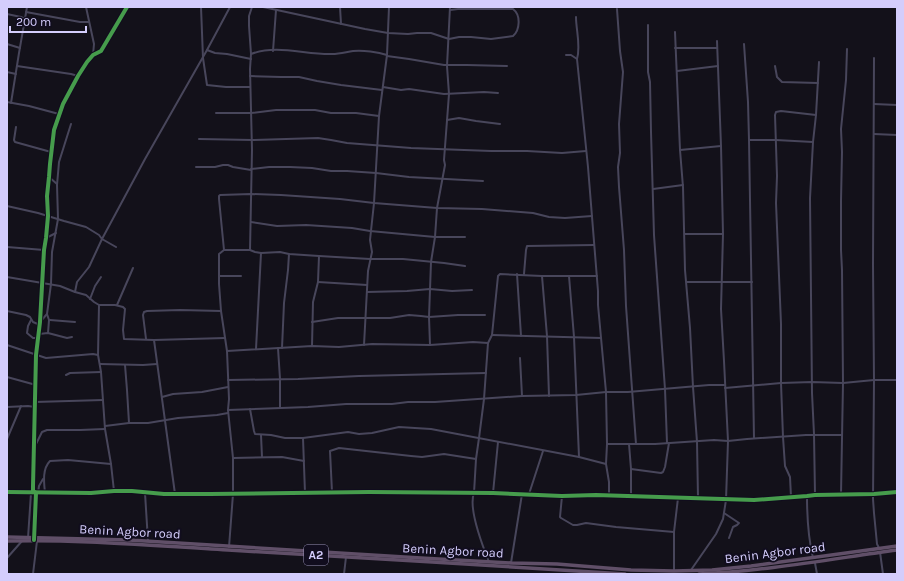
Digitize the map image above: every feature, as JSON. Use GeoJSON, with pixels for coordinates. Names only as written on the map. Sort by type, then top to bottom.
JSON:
{"type":"FeatureCollection","features":[{"type":"Feature","properties":{"kind":"highway","name":"Benin Agbor road"},"geometry":{"type":"LineString","coordinates":[[7,537],[28,539],[148,541],[489,562],[556,564],[631,570],[712,570],[814,560]]}},
{"type":"Feature","properties":{"kind":"highway","name":"Benin Agbor road"},"geometry":{"type":"LineString","coordinates":[[7,541],[28,539]]}},
{"type":"Feature","properties":{"kind":"highway","name":"Benin Agbor road"},"geometry":{"type":"LineString","coordinates":[[35,539],[346,556],[625,574]]}},
{"type":"Feature","properties":{"kind":"highway","name":"Benin Agbor road"},"geometry":{"type":"LineString","coordinates":[[699,574],[712,574],[752,569],[897,546]]}},
{"type":"Feature","properties":{"kind":"highway","name":"Benin Agbor road"},"geometry":{"type":"LineString","coordinates":[[879,550],[897,550]]}},
{"type":"Feature","properties":{"kind":"highway"},"geometry":{"type":"LineString","coordinates":[[556,564],[556,570]]}},
{"type":"Feature","properties":{"kind":"street"},"geometry":{"type":"LineString","coordinates":[[12,103],[27,7]]}},
{"type":"Feature","properties":{"kind":"street"},"geometry":{"type":"LineString","coordinates":[[36,492],[33,486],[36,355],[40,323],[44,250],[48,216],[47,196],[51,152],[54,130],[59,114],[78,76],[93,55],[94,44],[86,7]]}},
{"type":"Feature","properties":{"kind":"street"},"geometry":{"type":"LineString","coordinates":[[93,55],[102,51],[127,7]]}},
{"type":"Feature","properties":{"kind":"street"},"geometry":{"type":"LineString","coordinates":[[201,7],[203,56],[207,85],[250,87]]}},
{"type":"Feature","properties":{"kind":"street"},"geometry":{"type":"LineString","coordinates":[[75,292],[77,282],[88,267],[145,159],[230,7]]}},
{"type":"Feature","properties":{"kind":"street"},"geometry":{"type":"LineString","coordinates":[[250,250],[252,140],[250,87],[251,54],[248,26],[252,7]]}},
{"type":"Feature","properties":{"kind":"street"},"geometry":{"type":"LineString","coordinates":[[263,7],[388,33],[431,33],[449,39],[465,37],[490,39],[514,36],[516,34],[519,20],[518,16],[513,9],[450,9],[449,39],[447,65],[449,94],[444,160],[445,165],[437,208],[435,237],[431,262],[429,317],[430,345]]}},
{"type":"Feature","properties":{"kind":"street"},"geometry":{"type":"LineString","coordinates":[[340,7],[341,24]]}},
{"type":"Feature","properties":{"kind":"street"},"geometry":{"type":"LineString","coordinates":[[364,345],[367,285],[372,252],[370,231],[374,203],[379,116],[387,55],[389,7]]}},
{"type":"Feature","properties":{"kind":"street"},"geometry":{"type":"LineString","coordinates":[[617,9],[623,72],[620,153],[618,167],[636,444]]}},
{"type":"Feature","properties":{"kind":"street"},"geometry":{"type":"LineString","coordinates":[[273,50],[276,10]]}},
{"type":"Feature","properties":{"kind":"street"},"geometry":{"type":"LineString","coordinates":[[26,12],[80,22],[89,22]]}},
{"type":"Feature","properties":{"kind":"street"},"geometry":{"type":"LineString","coordinates":[[7,14],[25,19]]}},
{"type":"Feature","properties":{"kind":"street"},"geometry":{"type":"LineString","coordinates":[[576,17],[579,53],[577,59],[592,216],[606,392],[608,444],[606,464],[609,482],[609,496]]}},
{"type":"Feature","properties":{"kind":"street"},"geometry":{"type":"LineString","coordinates":[[631,470],[663,472],[668,443],[654,235],[650,132],[650,82],[648,72],[648,25]]}},
{"type":"Feature","properties":{"kind":"street"},"geometry":{"type":"LineString","coordinates":[[675,32],[683,186],[686,282],[690,328],[698,498]]}},
{"type":"Feature","properties":{"kind":"street"},"geometry":{"type":"LineString","coordinates":[[691,571],[716,534],[723,519],[726,500],[728,441],[721,309],[723,234],[717,41]]}},
{"type":"Feature","properties":{"kind":"street"},"geometry":{"type":"LineString","coordinates":[[7,44],[20,48]]}},
{"type":"Feature","properties":{"kind":"street"},"geometry":{"type":"LineString","coordinates":[[744,44],[749,140],[754,438]]}},
{"type":"Feature","properties":{"kind":"street"},"geometry":{"type":"LineString","coordinates":[[675,48],[717,48]]}},
{"type":"Feature","properties":{"kind":"street"},"geometry":{"type":"LineString","coordinates":[[841,494],[843,383],[841,129],[846,80],[846,49]]}},
{"type":"Feature","properties":{"kind":"street"},"geometry":{"type":"LineString","coordinates":[[207,50],[214,53],[251,59]]}},
{"type":"Feature","properties":{"kind":"street"},"geometry":{"type":"LineString","coordinates":[[251,54],[273,50],[332,54],[344,54],[360,51],[380,52],[387,55],[447,65],[507,66]]}},
{"type":"Feature","properties":{"kind":"street"},"geometry":{"type":"LineString","coordinates":[[566,55],[571,55],[577,59]]}},
{"type":"Feature","properties":{"kind":"street"},"geometry":{"type":"LineString","coordinates":[[874,58],[874,513],[877,544],[883,574]]}},
{"type":"Feature","properties":{"kind":"street"},"geometry":{"type":"LineString","coordinates":[[815,495],[810,218],[813,142],[819,62]]}},
{"type":"Feature","properties":{"kind":"street"},"geometry":{"type":"LineString","coordinates":[[17,66],[78,76]]}},
{"type":"Feature","properties":{"kind":"street"},"geometry":{"type":"LineString","coordinates":[[676,71],[718,66]]}},
{"type":"Feature","properties":{"kind":"street"},"geometry":{"type":"LineString","coordinates":[[775,66],[777,77],[782,82],[818,83]]}},
{"type":"Feature","properties":{"kind":"street"},"geometry":{"type":"LineString","coordinates":[[7,72],[16,74]]}},
{"type":"Feature","properties":{"kind":"street"},"geometry":{"type":"LineString","coordinates":[[250,76],[299,77],[341,85],[401,90],[409,89],[444,94],[484,92],[498,93]]}},
{"type":"Feature","properties":{"kind":"street"},"geometry":{"type":"LineString","coordinates":[[7,102],[59,114]]}},
{"type":"Feature","properties":{"kind":"street"},"geometry":{"type":"LineString","coordinates":[[874,104],[897,105]]}},
{"type":"Feature","properties":{"kind":"street"},"geometry":{"type":"LineString","coordinates":[[216,113],[315,110],[331,113],[379,116]]}},
{"type":"Feature","properties":{"kind":"street"},"geometry":{"type":"LineString","coordinates":[[791,497],[790,477],[785,466],[783,437],[775,115],[776,112],[781,111],[816,115]]}},
{"type":"Feature","properties":{"kind":"street"},"geometry":{"type":"LineString","coordinates":[[447,120],[459,118],[500,124]]}},
{"type":"Feature","properties":{"kind":"street"},"geometry":{"type":"LineString","coordinates":[[48,333],[49,320],[47,314],[51,284],[52,252],[58,219],[57,185],[59,159],[71,124]]}},
{"type":"Feature","properties":{"kind":"street"},"geometry":{"type":"LineString","coordinates":[[16,127],[15,142],[51,152]]}},
{"type":"Feature","properties":{"kind":"street"},"geometry":{"type":"LineString","coordinates":[[874,134],[897,135]]}},
{"type":"Feature","properties":{"kind":"street"},"geometry":{"type":"LineString","coordinates":[[199,139],[252,140],[318,138],[377,146],[445,150],[562,153],[586,151]]}},
{"type":"Feature","properties":{"kind":"street"},"geometry":{"type":"LineString","coordinates":[[749,140],[813,142]]}},
{"type":"Feature","properties":{"kind":"street"},"geometry":{"type":"LineString","coordinates":[[680,150],[721,146]]}},
{"type":"Feature","properties":{"kind":"street"},"geometry":{"type":"LineString","coordinates":[[196,167],[228,165],[251,169],[269,167],[312,168],[331,171],[376,173],[409,177],[483,181]]}},
{"type":"Feature","properties":{"kind":"street"},"geometry":{"type":"LineString","coordinates":[[49,177],[57,185]]}},
{"type":"Feature","properties":{"kind":"street"},"geometry":{"type":"LineString","coordinates":[[653,189],[683,186]]}},
{"type":"Feature","properties":{"kind":"street"},"geometry":{"type":"LineString","coordinates":[[224,250],[220,218],[220,195],[251,194],[340,199],[437,208],[482,209],[533,213],[549,217],[565,218],[592,216]]}},
{"type":"Feature","properties":{"kind":"street"},"geometry":{"type":"LineString","coordinates":[[7,206],[86,227],[116,247]]}},
{"type":"Feature","properties":{"kind":"street"},"geometry":{"type":"LineString","coordinates":[[251,222],[276,226],[306,225],[352,228],[435,237],[465,236]]}},
{"type":"Feature","properties":{"kind":"street"},"geometry":{"type":"LineString","coordinates":[[46,238],[56,232]]}},
{"type":"Feature","properties":{"kind":"street"},"geometry":{"type":"LineString","coordinates":[[684,234],[723,234]]}},
{"type":"Feature","properties":{"kind":"street"},"geometry":{"type":"LineString","coordinates":[[524,274],[527,246],[594,245]]}},
{"type":"Feature","properties":{"kind":"street"},"geometry":{"type":"LineString","coordinates":[[7,246],[44,250]]}},
{"type":"Feature","properties":{"kind":"street"},"geometry":{"type":"LineString","coordinates":[[229,547],[233,494],[233,458],[228,411],[227,351],[221,311],[219,284],[219,254],[224,250],[250,250],[261,253],[280,252],[289,254],[370,259],[403,259],[465,266]]}},
{"type":"Feature","properties":{"kind":"street"},"geometry":{"type":"LineString","coordinates":[[256,349],[261,253]]}},
{"type":"Feature","properties":{"kind":"street"},"geometry":{"type":"LineString","coordinates":[[282,348],[284,303],[289,254]]}},
{"type":"Feature","properties":{"kind":"street"},"geometry":{"type":"LineString","coordinates":[[312,346],[313,302],[318,282],[319,256]]}},
{"type":"Feature","properties":{"kind":"street"},"geometry":{"type":"LineString","coordinates":[[117,305],[133,268]]}},
{"type":"Feature","properties":{"kind":"street"},"geometry":{"type":"LineString","coordinates":[[489,562],[474,512],[472,497],[474,493],[476,458],[480,438],[488,343],[492,335],[498,276],[500,274],[524,274],[542,276],[597,276]]}},
{"type":"Feature","properties":{"kind":"street"},"geometry":{"type":"LineString","coordinates":[[517,274],[521,336]]}},
{"type":"Feature","properties":{"kind":"street"},"geometry":{"type":"LineString","coordinates":[[220,276],[242,276]]}},
{"type":"Feature","properties":{"kind":"street"},"geometry":{"type":"LineString","coordinates":[[542,276],[547,336],[549,396]]}},
{"type":"Feature","properties":{"kind":"street"},"geometry":{"type":"LineString","coordinates":[[568,276],[574,337],[579,458]]}},
{"type":"Feature","properties":{"kind":"street"},"geometry":{"type":"LineString","coordinates":[[90,299],[95,286],[101,277]]}},
{"type":"Feature","properties":{"kind":"street"},"geometry":{"type":"LineString","coordinates":[[7,278],[42,282],[60,286],[86,295],[99,305],[109,304],[123,307],[125,309],[123,330],[124,339],[154,340],[225,338]]}},
{"type":"Feature","properties":{"kind":"street"},"geometry":{"type":"LineString","coordinates":[[318,282],[367,285]]}},
{"type":"Feature","properties":{"kind":"street"},"geometry":{"type":"LineString","coordinates":[[686,282],[752,282]]}},
{"type":"Feature","properties":{"kind":"street"},"geometry":{"type":"LineString","coordinates":[[367,292],[430,289],[452,291],[472,290]]}},
{"type":"Feature","properties":{"kind":"street"},"geometry":{"type":"LineString","coordinates":[[99,305],[98,355],[101,372],[105,428],[114,491]]}},
{"type":"Feature","properties":{"kind":"street"},"geometry":{"type":"LineString","coordinates":[[146,339],[143,315],[144,312],[180,310],[221,311]]}},
{"type":"Feature","properties":{"kind":"street"},"geometry":{"type":"LineString","coordinates":[[7,311],[26,315],[30,317],[31,320],[40,323]]}},
{"type":"Feature","properties":{"kind":"street"},"geometry":{"type":"LineString","coordinates":[[40,323],[47,314]]}},
{"type":"Feature","properties":{"kind":"street"},"geometry":{"type":"LineString","coordinates":[[312,322],[338,318],[390,318],[409,315],[429,317],[485,315]]}},
{"type":"Feature","properties":{"kind":"street"},"geometry":{"type":"LineString","coordinates":[[31,320],[27,333],[33,338],[38,338]]}},
{"type":"Feature","properties":{"kind":"street"},"geometry":{"type":"LineString","coordinates":[[49,320],[75,322]]}},
{"type":"Feature","properties":{"kind":"street"},"geometry":{"type":"LineString","coordinates":[[39,334],[48,333],[67,338],[72,337]]}},
{"type":"Feature","properties":{"kind":"street"},"geometry":{"type":"LineString","coordinates":[[492,335],[601,338]]}},
{"type":"Feature","properties":{"kind":"street"},"geometry":{"type":"LineString","coordinates":[[154,340],[175,494]]}},
{"type":"Feature","properties":{"kind":"street"},"geometry":{"type":"LineString","coordinates":[[227,351],[312,346],[339,347],[364,345],[430,345],[473,342],[488,343]]}},
{"type":"Feature","properties":{"kind":"street"},"geometry":{"type":"LineString","coordinates":[[7,345],[46,358],[92,354],[98,355]]}},
{"type":"Feature","properties":{"kind":"street"},"geometry":{"type":"LineString","coordinates":[[278,348],[280,408]]}},
{"type":"Feature","properties":{"kind":"street"},"geometry":{"type":"LineString","coordinates":[[520,358],[522,396]]}},
{"type":"Feature","properties":{"kind":"street"},"geometry":{"type":"LineString","coordinates":[[100,364],[157,364]]}},
{"type":"Feature","properties":{"kind":"street"},"geometry":{"type":"LineString","coordinates":[[125,365],[129,423]]}},
{"type":"Feature","properties":{"kind":"street"},"geometry":{"type":"LineString","coordinates":[[66,375],[70,373],[101,372]]}},
{"type":"Feature","properties":{"kind":"street"},"geometry":{"type":"LineString","coordinates":[[228,380],[486,373]]}},
{"type":"Feature","properties":{"kind":"street"},"geometry":{"type":"LineString","coordinates":[[7,377],[36,385]]}},
{"type":"Feature","properties":{"kind":"street"},"geometry":{"type":"LineString","coordinates":[[725,388],[782,383],[843,383],[874,380],[897,380]]}},
{"type":"Feature","properties":{"kind":"street"},"geometry":{"type":"LineString","coordinates":[[34,447],[42,432],[47,430],[105,428],[129,423],[148,423],[178,418],[217,415],[228,411],[250,409],[346,404],[436,402],[522,396],[576,395],[725,385]]}},
{"type":"Feature","properties":{"kind":"street"},"geometry":{"type":"LineString","coordinates":[[162,397],[173,394],[202,392],[228,387]]}},
{"type":"Feature","properties":{"kind":"street"},"geometry":{"type":"LineString","coordinates":[[35,402],[103,400]]}},
{"type":"Feature","properties":{"kind":"street"},"geometry":{"type":"LineString","coordinates":[[7,438],[21,406]]}},
{"type":"Feature","properties":{"kind":"street"},"geometry":{"type":"LineString","coordinates":[[7,407],[35,407]]}},
{"type":"Feature","properties":{"kind":"street"},"geometry":{"type":"LineString","coordinates":[[250,409],[255,434],[260,435],[271,435],[285,438],[303,438],[348,432],[359,434],[372,433],[399,427],[431,429],[606,464]]}},
{"type":"Feature","properties":{"kind":"street"},"geometry":{"type":"LineString","coordinates":[[608,444],[696,442],[714,440],[728,441],[814,434],[842,435]]}},
{"type":"Feature","properties":{"kind":"street"},"geometry":{"type":"LineString","coordinates":[[260,435],[262,457]]}},
{"type":"Feature","properties":{"kind":"street"},"geometry":{"type":"LineString","coordinates":[[303,438],[305,493]]}},
{"type":"Feature","properties":{"kind":"street"},"geometry":{"type":"LineString","coordinates":[[493,493],[498,442]]}},
{"type":"Feature","properties":{"kind":"street"},"geometry":{"type":"LineString","coordinates":[[630,444],[631,496]]}},
{"type":"Feature","properties":{"kind":"street"},"geometry":{"type":"LineString","coordinates":[[332,492],[330,451],[339,448],[422,457],[444,454],[476,458]]}},
{"type":"Feature","properties":{"kind":"street"},"geometry":{"type":"LineString","coordinates":[[529,494],[543,451]]}},
{"type":"Feature","properties":{"kind":"street"},"geometry":{"type":"LineString","coordinates":[[233,458],[282,457],[304,461]]}},
{"type":"Feature","properties":{"kind":"street"},"geometry":{"type":"LineString","coordinates":[[33,574],[36,492],[50,461],[68,460],[111,464]]}},
{"type":"Feature","properties":{"kind":"street"},"geometry":{"type":"LineString","coordinates":[[43,478],[45,493]]}},
{"type":"Feature","properties":{"kind":"street"},"geometry":{"type":"LineString","coordinates":[[7,492],[91,493],[132,491],[175,494],[332,492],[493,493],[754,500],[815,495],[897,492]]}},
{"type":"Feature","properties":{"kind":"street"},"geometry":{"type":"LineString","coordinates":[[28,539],[31,493]]}},
{"type":"Feature","properties":{"kind":"street"},"geometry":{"type":"LineString","coordinates":[[145,493],[148,541]]}},
{"type":"Feature","properties":{"kind":"street"},"geometry":{"type":"LineString","coordinates":[[511,563],[522,494]]}},
{"type":"Feature","properties":{"kind":"street"},"geometry":{"type":"LineString","coordinates":[[562,496],[560,516],[573,525],[581,525],[586,523],[674,532]]}},
{"type":"Feature","properties":{"kind":"street"},"geometry":{"type":"LineString","coordinates":[[807,496],[807,517],[810,546],[817,574]]}},
{"type":"Feature","properties":{"kind":"street"},"geometry":{"type":"LineString","coordinates":[[674,571],[674,532],[678,498]]}},
{"type":"Feature","properties":{"kind":"street"},"geometry":{"type":"LineString","coordinates":[[724,513],[739,523],[733,527],[729,538]]}},
{"type":"Feature","properties":{"kind":"street"},"geometry":{"type":"LineString","coordinates":[[7,558],[23,540]]}},
{"type":"Feature","properties":{"kind":"street"},"geometry":{"type":"LineString","coordinates":[[344,574],[346,556]]}},
{"type":"Feature","properties":{"kind":"street"},"geometry":{"type":"LineString","coordinates":[[752,569],[752,574]]}},
{"type":"Feature","properties":{"kind":"cycle path"},"geometry":{"type":"LineString","coordinates":[[34,540],[36,493],[33,491],[33,486],[36,355],[48,216],[47,196],[54,130],[63,104],[78,76],[93,55],[101,51],[127,7]]}},
{"type":"Feature","properties":{"kind":"cycle path"},"geometry":{"type":"LineString","coordinates":[[7,492],[91,493],[132,491],[164,494],[369,492],[493,493],[754,500],[815,495],[897,492]]}}]}
